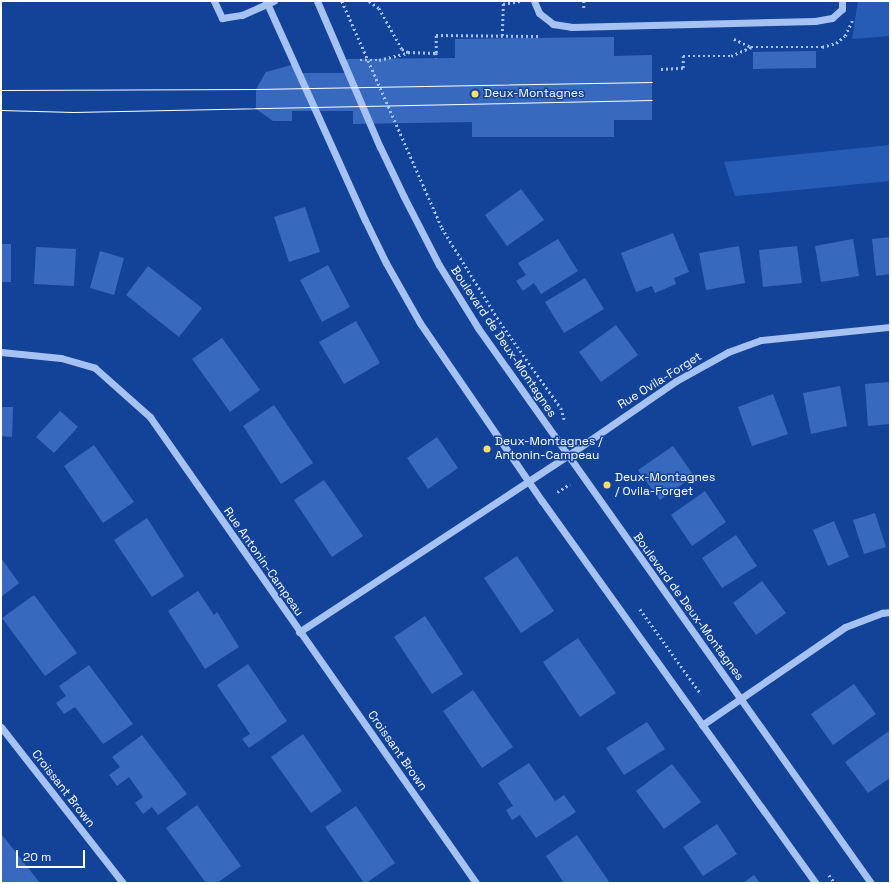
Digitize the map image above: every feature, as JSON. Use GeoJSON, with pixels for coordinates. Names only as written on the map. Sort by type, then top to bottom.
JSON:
{"type":"FeatureCollection","features":[{"type":"Feature","properties":{"kind":"street"},"geometry":{"type":"LineString","coordinates":[[214,1],[222,18],[242,15],[269,2],[335,156],[386,263],[433,343],[528,481],[815,883]]}},
{"type":"Feature","properties":{"kind":"street","name":"Boulevard de Deux-Montagnes"},"geometry":{"type":"LineString","coordinates":[[317,1],[380,147],[433,254],[478,328],[567,456],[871,883]]}},
{"type":"Feature","properties":{"kind":"street"},"geometry":{"type":"LineString","coordinates":[[534,1],[539,13],[553,24],[571,27],[815,22],[832,18],[842,9],[842,1]]}},
{"type":"Feature","properties":{"kind":"street","name":"Rue Ovila-Forget"},"geometry":{"type":"LineString","coordinates":[[528,481],[676,381],[728,352],[761,340],[890,326]]}},
{"type":"Feature","properties":{"kind":"street","name":"Rue Antonin-Campeau"},"geometry":{"type":"LineString","coordinates":[[1,352],[62,358],[95,368],[150,417],[299,632],[528,481]]}},
{"type":"Feature","properties":{"kind":"street"},"geometry":{"type":"LineString","coordinates":[[702,725],[845,627],[882,613],[890,612]]}},
{"type":"Feature","properties":{"kind":"street","name":"Croissant Brown"},"geometry":{"type":"LineString","coordinates":[[299,632],[476,883]]}},
{"type":"Feature","properties":{"kind":"street","name":"Croissant Brown"},"geometry":{"type":"LineString","coordinates":[[1,728],[123,883]]}},
{"type":"Feature","properties":{"kind":"path","name":"Boulevard de Deux-Montagnes"},"geometry":{"type":"LineString","coordinates":[[342,1],[442,228],[500,322],[561,408],[563,419]]}},
{"type":"Feature","properties":{"kind":"path"},"geometry":{"type":"LineString","coordinates":[[369,1],[379,8],[402,49],[408,52]]}},
{"type":"Feature","properties":{"kind":"path"},"geometry":{"type":"LineString","coordinates":[[437,58],[436,35],[502,36],[503,2],[521,1]]}},
{"type":"Feature","properties":{"kind":"path"},"geometry":{"type":"LineString","coordinates":[[584,1],[584,10]]}},
{"type":"Feature","properties":{"kind":"path"},"geometry":{"type":"LineString","coordinates":[[661,69],[683,68],[683,56],[731,56],[751,47],[822,47],[836,43],[845,36],[851,25],[853,14]]}},
{"type":"Feature","properties":{"kind":"path"},"geometry":{"type":"LineString","coordinates":[[359,60],[379,60],[408,52],[436,53]]}},
{"type":"Feature","properties":{"kind":"path"},"geometry":{"type":"LineString","coordinates":[[557,492],[568,485]]}},
{"type":"Feature","properties":{"kind":"shaded area"},"geometry":{"type":"Polygon","coordinates":[[[858,1],[890,1],[890,36],[852,39],[858,1]]]}},
{"type":"Feature","properties":{"kind":"shaded area"},"geometry":{"type":"Polygon","coordinates":[[[890,145],[890,181],[735,196],[724,162],[890,145]]]}},
{"type":"Feature","properties":{"kind":"building","name":"Deux-Montagnes"},"geometry":{"type":"Polygon","coordinates":[[[614,37],[614,56],[652,55],[652,120],[614,120],[614,137],[472,137],[472,122],[353,124],[353,111],[292,111],[292,121],[273,121],[256,109],[256,89],[266,72],[295,64],[295,73],[347,73],[347,59],[455,58],[455,39],[614,37]]]}},
{"type":"Feature","properties":{"kind":"building"},"geometry":{"type":"Polygon","coordinates":[[[816,51],[816,68],[753,69],[753,52],[816,51]]]}},
{"type":"Feature","properties":{"kind":"building"},"geometry":{"type":"Polygon","coordinates":[[[521,189],[544,220],[507,246],[485,215],[521,189]]]}},
{"type":"Feature","properties":{"kind":"building"},"geometry":{"type":"Polygon","coordinates":[[[305,207],[320,252],[289,262],[274,217],[305,207]]]}},
{"type":"Feature","properties":{"kind":"building"},"geometry":{"type":"Polygon","coordinates":[[[673,233],[689,272],[674,278],[676,284],[655,293],[652,286],[636,292],[621,253],[673,233]]]}},
{"type":"Feature","properties":{"kind":"building"},"geometry":{"type":"Polygon","coordinates":[[[890,237],[890,274],[876,276],[872,239],[890,237]]]}},
{"type":"Feature","properties":{"kind":"building"},"geometry":{"type":"Polygon","coordinates":[[[558,239],[578,271],[541,294],[534,283],[523,291],[516,281],[526,275],[518,263],[558,239]]]}},
{"type":"Feature","properties":{"kind":"building"},"geometry":{"type":"Polygon","coordinates":[[[853,239],[859,276],[821,282],[815,246],[853,239]]]}},
{"type":"Feature","properties":{"kind":"building"},"geometry":{"type":"Polygon","coordinates":[[[1,244],[11,244],[11,282],[1,282],[1,244]]]}},
{"type":"Feature","properties":{"kind":"building"},"geometry":{"type":"Polygon","coordinates":[[[739,246],[745,283],[706,290],[699,253],[739,246]]]}},
{"type":"Feature","properties":{"kind":"building"},"geometry":{"type":"Polygon","coordinates":[[[797,246],[802,283],[763,287],[759,250],[797,246]]]}},
{"type":"Feature","properties":{"kind":"building"},"geometry":{"type":"Polygon","coordinates":[[[36,247],[76,249],[74,286],[34,284],[36,247]]]}},
{"type":"Feature","properties":{"kind":"building"},"geometry":{"type":"Polygon","coordinates":[[[100,251],[124,258],[114,295],[90,288],[100,251]]]}},
{"type":"Feature","properties":{"kind":"building"},"geometry":{"type":"Polygon","coordinates":[[[328,265],[350,307],[322,322],[300,280],[328,265]]]}},
{"type":"Feature","properties":{"kind":"building"},"geometry":{"type":"Polygon","coordinates":[[[148,266],[202,308],[179,337],[126,295],[148,266]]]}},
{"type":"Feature","properties":{"kind":"building"},"geometry":{"type":"Polygon","coordinates":[[[585,278],[604,309],[564,333],[545,302],[585,278]]]}},
{"type":"Feature","properties":{"kind":"building"},"geometry":{"type":"Polygon","coordinates":[[[356,321],[380,363],[344,384],[319,342],[356,321]]]}},
{"type":"Feature","properties":{"kind":"building"},"geometry":{"type":"Polygon","coordinates":[[[616,325],[638,355],[601,382],[579,352],[616,325]]]}},
{"type":"Feature","properties":{"kind":"building"},"geometry":{"type":"Polygon","coordinates":[[[222,338],[260,390],[230,412],[192,359],[222,338]]]}},
{"type":"Feature","properties":{"kind":"building"},"geometry":{"type":"Polygon","coordinates":[[[890,382],[890,424],[868,426],[865,384],[890,382]]]}},
{"type":"Feature","properties":{"kind":"building"},"geometry":{"type":"Polygon","coordinates":[[[840,386],[847,426],[811,434],[803,393],[840,386]]]}},
{"type":"Feature","properties":{"kind":"building"},"geometry":{"type":"Polygon","coordinates":[[[773,394],[788,434],[752,446],[738,407],[773,394]]]}},
{"type":"Feature","properties":{"kind":"building"},"geometry":{"type":"Polygon","coordinates":[[[274,405],[313,463],[281,484],[243,426],[274,405]]]}},
{"type":"Feature","properties":{"kind":"building"},"geometry":{"type":"Polygon","coordinates":[[[1,407],[13,407],[12,437],[1,436],[1,407]]]}},
{"type":"Feature","properties":{"kind":"building"},"geometry":{"type":"Polygon","coordinates":[[[60,411],[78,427],[54,453],[36,437],[60,411]]]}},
{"type":"Feature","properties":{"kind":"building"},"geometry":{"type":"Polygon","coordinates":[[[437,437],[458,468],[428,489],[407,458],[437,437]]]}},
{"type":"Feature","properties":{"kind":"building"},"geometry":{"type":"Polygon","coordinates":[[[94,445],[134,502],[103,523],[64,466],[94,445]]]}},
{"type":"Feature","properties":{"kind":"building"},"geometry":{"type":"Polygon","coordinates":[[[673,446],[694,476],[660,500],[638,470],[673,446]]]}},
{"type":"Feature","properties":{"kind":"building"},"geometry":{"type":"Polygon","coordinates":[[[324,480],[363,536],[332,557],[294,500],[324,480]]]}},
{"type":"Feature","properties":{"kind":"building"},"geometry":{"type":"Polygon","coordinates":[[[705,491],[726,522],[692,546],[671,515],[705,491]]]}},
{"type":"Feature","properties":{"kind":"building"},"geometry":{"type":"Polygon","coordinates":[[[875,513],[886,547],[864,554],[853,520],[875,513]]]}},
{"type":"Feature","properties":{"kind":"building"},"geometry":{"type":"Polygon","coordinates":[[[147,518],[184,576],[152,597],[114,540],[147,518]]]}},
{"type":"Feature","properties":{"kind":"building"},"geometry":{"type":"Polygon","coordinates":[[[834,521],[849,557],[828,566],[813,530],[834,521]]]}},
{"type":"Feature","properties":{"kind":"building"},"geometry":{"type":"Polygon","coordinates":[[[736,535],[757,566],[722,588],[702,558],[736,535]]]}},
{"type":"Feature","properties":{"kind":"building"},"geometry":{"type":"Polygon","coordinates":[[[517,556],[554,611],[521,633],[484,578],[517,556]]]}},
{"type":"Feature","properties":{"kind":"building"},"geometry":{"type":"Polygon","coordinates":[[[1,558],[19,583],[1,597],[1,558]]]}},
{"type":"Feature","properties":{"kind":"building"},"geometry":{"type":"Polygon","coordinates":[[[762,581],[786,613],[756,635],[733,603],[762,581]]]}},
{"type":"Feature","properties":{"kind":"building"},"geometry":{"type":"Polygon","coordinates":[[[198,591],[214,615],[217,612],[239,647],[205,669],[168,611],[198,591]]]}},
{"type":"Feature","properties":{"kind":"building"},"geometry":{"type":"Polygon","coordinates":[[[34,595],[77,653],[45,676],[2,618],[34,595]]]}},
{"type":"Feature","properties":{"kind":"building"},"geometry":{"type":"Polygon","coordinates":[[[425,616],[463,674],[432,694],[394,637],[425,616]]]}},
{"type":"Feature","properties":{"kind":"building"},"geometry":{"type":"Polygon","coordinates":[[[578,638],[616,693],[580,717],[543,662],[578,638]]]}},
{"type":"Feature","properties":{"kind":"building"},"geometry":{"type":"Polygon","coordinates":[[[248,664],[287,721],[249,748],[242,739],[250,734],[217,685],[248,664]]]}},
{"type":"Feature","properties":{"kind":"building"},"geometry":{"type":"Polygon","coordinates":[[[89,665],[133,724],[103,744],[75,707],[64,714],[56,703],[66,696],[59,686],[89,665]]]}},
{"type":"Feature","properties":{"kind":"building"},"geometry":{"type":"Polygon","coordinates":[[[854,684],[876,714],[833,745],[811,714],[854,684]]]}},
{"type":"Feature","properties":{"kind":"building"},"geometry":{"type":"Polygon","coordinates":[[[473,690],[513,747],[482,768],[443,711],[473,690]]]}},
{"type":"Feature","properties":{"kind":"building"},"geometry":{"type":"Polygon","coordinates":[[[647,722],[665,749],[624,775],[606,748],[647,722]]]}},
{"type":"Feature","properties":{"kind":"building"},"geometry":{"type":"Polygon","coordinates":[[[889,731],[890,778],[868,793],[845,762],[889,731]]]}},
{"type":"Feature","properties":{"kind":"building"},"geometry":{"type":"Polygon","coordinates":[[[303,734],[342,791],[311,813],[271,757],[303,734]]]}},
{"type":"Feature","properties":{"kind":"building"},"geometry":{"type":"Polygon","coordinates":[[[142,735],[187,794],[158,815],[152,807],[143,814],[135,803],[143,797],[129,777],[117,786],[109,775],[120,767],[112,757],[142,735]]]}},
{"type":"Feature","properties":{"kind":"building"},"geometry":{"type":"Polygon","coordinates":[[[529,763],[555,801],[564,795],[576,812],[536,838],[520,815],[512,820],[506,810],[513,806],[498,783],[529,763]]]}},
{"type":"Feature","properties":{"kind":"building"},"geometry":{"type":"Polygon","coordinates":[[[672,764],[701,802],[664,829],[636,791],[672,764]]]}},
{"type":"Feature","properties":{"kind":"building"},"geometry":{"type":"Polygon","coordinates":[[[197,805],[241,866],[217,883],[206,883],[166,828],[197,805]]]}},
{"type":"Feature","properties":{"kind":"building"},"geometry":{"type":"Polygon","coordinates":[[[356,806],[395,863],[366,883],[364,883],[325,827],[356,806]]]}},
{"type":"Feature","properties":{"kind":"building"},"geometry":{"type":"Polygon","coordinates":[[[717,824],[737,854],[703,876],[683,847],[717,824]]]}},
{"type":"Feature","properties":{"kind":"building"},"geometry":{"type":"Polygon","coordinates":[[[577,835],[610,883],[564,883],[546,856],[577,835]]]}},
{"type":"Feature","properties":{"kind":"building"},"geometry":{"type":"Polygon","coordinates":[[[3,836],[40,883],[1,883],[1,837],[3,836]]]}},
{"type":"Feature","properties":{"kind":"building"},"geometry":{"type":"Polygon","coordinates":[[[754,875],[760,883],[743,883],[754,875]]]}},
{"type":"Feature","properties":{"kind":"tram line"},"geometry":{"type":"LineString","coordinates":[[1,90],[256,89],[652,82]]}},
{"type":"Feature","properties":{"kind":"tram line"},"geometry":{"type":"LineString","coordinates":[[1,110],[73,112],[652,100]]}},
{"type":"Feature","properties":{"kind":"place","name":"Deux-Montagnes"},"geometry":{"type":"Point","coordinates":[475,94]}},
{"type":"Feature","properties":{"kind":"place","name":"Deux-Montagnes / Antonin-Campeau"},"geometry":{"type":"Point","coordinates":[487,449]}},
{"type":"Feature","properties":{"kind":"place","name":"Deux-Montagnes / Ovila-Forget"},"geometry":{"type":"Point","coordinates":[607,485]}}]}
